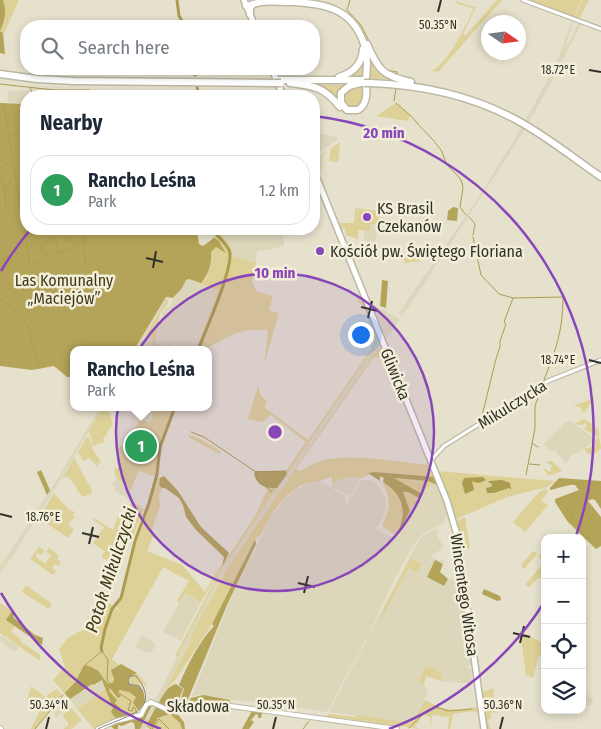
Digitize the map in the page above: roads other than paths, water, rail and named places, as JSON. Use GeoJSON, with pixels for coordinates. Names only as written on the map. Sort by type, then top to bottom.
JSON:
{"type":"FeatureCollection","features":[{"type":"Feature","properties":{"kind":"highway"},"geometry":{"type":"LineString","coordinates":[[247,3],[262,0]]}},
{"type":"Feature","properties":{"kind":"highway"},"geometry":{"type":"LineString","coordinates":[[307,0],[323,2],[343,12],[358,26],[376,65],[383,72],[395,79],[477,98],[522,121],[601,174]]}},
{"type":"Feature","properties":{"kind":"highway"},"geometry":{"type":"LineString","coordinates":[[247,3],[251,17]]}},
{"type":"Feature","properties":{"kind":"highway"},"geometry":{"type":"LineString","coordinates":[[247,3],[323,5],[337,10],[347,18],[363,38],[368,56],[368,95],[366,106],[362,111],[349,113],[343,110],[328,93],[320,88],[277,81]]}},
{"type":"Feature","properties":{"kind":"highway"},"geometry":{"type":"LineString","coordinates":[[323,80],[342,77],[354,69],[360,62],[363,54],[363,38]]}},
{"type":"Feature","properties":{"kind":"highway"},"geometry":{"type":"LineString","coordinates":[[363,38],[366,56],[366,98],[364,105],[360,109],[355,111],[347,110],[341,103],[341,93],[349,86],[366,82]]}},
{"type":"Feature","properties":{"kind":"highway"},"geometry":{"type":"LineString","coordinates":[[0,73],[74,82],[323,80],[419,84]]}},
{"type":"Feature","properties":{"kind":"highway"},"geometry":{"type":"LineString","coordinates":[[290,83],[366,82],[410,86],[448,93],[481,103],[522,121]]}},
{"type":"Feature","properties":{"kind":"highway"},"geometry":{"type":"LineString","coordinates":[[530,126],[601,178]]}},
{"type":"Feature","properties":{"kind":"main road"},"geometry":{"type":"LineString","coordinates":[[274,75],[281,90]]}},
{"type":"Feature","properties":{"kind":"main road","name":"Gliwicka"},"geometry":{"type":"LineString","coordinates":[[320,186],[433,465]]}},
{"type":"Feature","properties":{"kind":"main road","name":"Wincentego Witosa"},"geometry":{"type":"LineString","coordinates":[[433,465],[447,500],[457,535],[484,729]]}},
{"type":"Feature","properties":{"kind":"main road","name":"Składowa"},"geometry":{"type":"LineString","coordinates":[[98,729],[138,716],[149,703],[168,710],[202,704],[218,704],[397,729]]}},
{"type":"Feature","properties":{"kind":"street"},"geometry":{"type":"LineString","coordinates":[[523,0],[601,30]]}},
{"type":"Feature","properties":{"kind":"street","name":"Mikulczycka"},"geometry":{"type":"LineString","coordinates":[[430,459],[444,446],[541,385],[601,360]]}},
{"type":"Feature","properties":{"kind":"waterway","name":"Potok Mikulczycki"},"geometry":{"type":"LineString","coordinates":[[177,0],[181,20]]}},
{"type":"Feature","properties":{"kind":"waterway"},"geometry":{"type":"LineString","coordinates":[[348,7],[350,0]]}},
{"type":"Feature","properties":{"kind":"waterway"},"geometry":{"type":"LineString","coordinates":[[347,8],[361,25],[373,49]]}},
{"type":"Feature","properties":{"kind":"waterway"},"geometry":{"type":"LineString","coordinates":[[387,70],[397,72],[397,76]]}},
{"type":"Feature","properties":{"kind":"waterway"},"geometry":{"type":"LineString","coordinates":[[0,84],[54,90],[89,90]]}},
{"type":"Feature","properties":{"kind":"waterway"},"geometry":{"type":"LineString","coordinates":[[394,101],[396,88]]}},
{"type":"Feature","properties":{"kind":"waterway"},"geometry":{"type":"LineString","coordinates":[[396,103],[411,116]]}},
{"type":"Feature","properties":{"kind":"waterway"},"geometry":{"type":"LineString","coordinates":[[4,106],[20,204]]}},
{"type":"Feature","properties":{"kind":"waterway"},"geometry":{"type":"LineString","coordinates":[[412,117],[441,150],[448,166],[460,178],[463,187]]}},
{"type":"Feature","properties":{"kind":"waterway"},"geometry":{"type":"LineString","coordinates":[[11,136],[20,132]]}},
{"type":"Feature","properties":{"kind":"waterway"},"geometry":{"type":"LineString","coordinates":[[0,160],[11,167]]}},
{"type":"Feature","properties":{"kind":"waterway"},"geometry":{"type":"LineString","coordinates":[[0,180],[2,176]]}},
{"type":"Feature","properties":{"kind":"waterway"},"geometry":{"type":"LineString","coordinates":[[8,186],[13,176]]}},
{"type":"Feature","properties":{"kind":"waterway"},"geometry":{"type":"LineString","coordinates":[[0,183],[12,189]]}},
{"type":"Feature","properties":{"kind":"waterway"},"geometry":{"type":"LineString","coordinates":[[5,185],[6,210]]}},
{"type":"Feature","properties":{"kind":"waterway"},"geometry":{"type":"LineString","coordinates":[[463,188],[460,207],[466,215]]}},
{"type":"Feature","properties":{"kind":"waterway"},"geometry":{"type":"LineString","coordinates":[[469,217],[475,224],[473,235]]}},
{"type":"Feature","properties":{"kind":"waterway"},"geometry":{"type":"LineString","coordinates":[[25,235],[30,265],[83,243]]}},
{"type":"Feature","properties":{"kind":"waterway"},"geometry":{"type":"LineString","coordinates":[[35,256],[52,235]]}},
{"type":"Feature","properties":{"kind":"waterway"},"geometry":{"type":"LineString","coordinates":[[54,235],[58,252]]}},
{"type":"Feature","properties":{"kind":"waterway"},"geometry":{"type":"LineString","coordinates":[[67,235],[73,243]]}},
{"type":"Feature","properties":{"kind":"waterway"},"geometry":{"type":"LineString","coordinates":[[83,235],[86,269]]}},
{"type":"Feature","properties":{"kind":"waterway","name":"Potok Mikulczycki"},"geometry":{"type":"LineString","coordinates":[[200,346],[224,283],[230,257],[229,250],[217,235]]}},
{"type":"Feature","properties":{"kind":"waterway"},"geometry":{"type":"LineString","coordinates":[[473,237],[481,275],[499,294],[513,298],[504,322],[506,324],[495,362]]}},
{"type":"Feature","properties":{"kind":"waterway"},"geometry":{"type":"LineString","coordinates":[[42,248],[48,256]]}},
{"type":"Feature","properties":{"kind":"waterway"},"geometry":{"type":"LineString","coordinates":[[0,264],[8,254]]}},
{"type":"Feature","properties":{"kind":"waterway"},"geometry":{"type":"LineString","coordinates":[[27,285],[34,283],[40,272]]}},
{"type":"Feature","properties":{"kind":"waterway"},"geometry":{"type":"LineString","coordinates":[[0,275],[3,278]]}},
{"type":"Feature","properties":{"kind":"waterway"},"geometry":{"type":"LineString","coordinates":[[4,278],[17,289]]}},
{"type":"Feature","properties":{"kind":"waterway"},"geometry":{"type":"LineString","coordinates":[[35,282],[38,288]]}},
{"type":"Feature","properties":{"kind":"waterway"},"geometry":{"type":"LineString","coordinates":[[18,288],[26,285]]}},
{"type":"Feature","properties":{"kind":"waterway"},"geometry":{"type":"LineString","coordinates":[[37,290],[39,298],[38,308]]}},
{"type":"Feature","properties":{"kind":"waterway"},"geometry":{"type":"LineString","coordinates":[[513,298],[563,297],[562,320],[558,340],[544,380]]}},
{"type":"Feature","properties":{"kind":"waterway"},"geometry":{"type":"LineString","coordinates":[[0,299],[18,312]]}},
{"type":"Feature","properties":{"kind":"waterway"},"geometry":{"type":"LineString","coordinates":[[19,313],[28,326],[39,367]]}},
{"type":"Feature","properties":{"kind":"waterway"},"geometry":{"type":"LineString","coordinates":[[481,420],[495,363]]}},
{"type":"Feature","properties":{"kind":"waterway"},"geometry":{"type":"LineString","coordinates":[[526,475],[535,428],[535,406],[542,387]]}},
{"type":"Feature","properties":{"kind":"waterway","name":"Potok Mikulczycki"},"geometry":{"type":"LineString","coordinates":[[102,651],[105,629],[112,609],[121,598],[135,541],[157,474],[160,447],[174,411]]}},
{"type":"Feature","properties":{"kind":"waterway"},"geometry":{"type":"LineString","coordinates":[[191,432],[204,437],[256,472],[286,471]]}},
{"type":"Feature","properties":{"kind":"waterway"},"geometry":{"type":"LineString","coordinates":[[532,443],[538,447]]}},
{"type":"Feature","properties":{"kind":"waterway"},"geometry":{"type":"LineString","coordinates":[[529,464],[540,465]]}},
{"type":"Feature","properties":{"kind":"waterway"},"geometry":{"type":"LineString","coordinates":[[256,473],[257,479],[272,492]]}},
{"type":"Feature","properties":{"kind":"waterway"},"geometry":{"type":"LineString","coordinates":[[573,483],[578,483]]}},
{"type":"Feature","properties":{"kind":"waterway"},"geometry":{"type":"LineString","coordinates":[[565,507],[570,510],[571,516],[573,514]]}},
{"type":"Feature","properties":{"kind":"waterway","name":"Potok Mikulczycki"},"geometry":{"type":"LineString","coordinates":[[65,693],[76,682],[84,666],[102,651],[108,660],[107,680],[119,693],[131,701],[128,710],[132,711],[133,707],[135,708],[139,720],[142,722]]}},
{"type":"Feature","properties":{"kind":"waterway"},"geometry":{"type":"LineString","coordinates":[[35,729],[63,695]]}},
{"type":"Feature","properties":{"kind":"waterway"},"geometry":{"type":"LineString","coordinates":[[427,711],[435,707],[449,711],[472,709]]}},
{"type":"Feature","properties":{"kind":"waterway"},"geometry":{"type":"LineString","coordinates":[[409,728],[424,713]]}},
{"type":"Feature","properties":{"kind":"waterway"},"geometry":{"type":"LineString","coordinates":[[152,729],[159,719],[169,729]]}},
{"type":"Feature","properties":{"kind":"waterway"},"geometry":{"type":"LineString","coordinates":[[303,729],[309,721]]}},
{"type":"Feature","properties":{"kind":"waterway","name":"Potok Mikulczycki"},"geometry":{"type":"LineString","coordinates":[[147,726],[151,729]]}},
{"type":"Feature","properties":{"kind":"tram line"},"geometry":{"type":"LineString","coordinates":[[98,729],[136,712],[143,705],[146,698],[144,688],[136,676],[130,676],[129,684],[139,686],[143,692]]}},
{"type":"Feature","properties":{"kind":"place","name":"KS Brasil Czekanów"},"geometry":{"type":"Point","coordinates":[367,217]}},
{"type":"Feature","properties":{"kind":"place","name":"Kościół pw. Świętego Floriana"},"geometry":{"type":"Point","coordinates":[320,251]}},
{"type":"Feature","properties":{"kind":"place","name":"Rancho Leśna"},"geometry":{"type":"Point","coordinates":[141,446]}},
{"type":"Feature","properties":{"kind":"park label","name":"Las Komunalny „Maciejów”"},"geometry":{"type":"Point","coordinates":[64,289]}}]}
